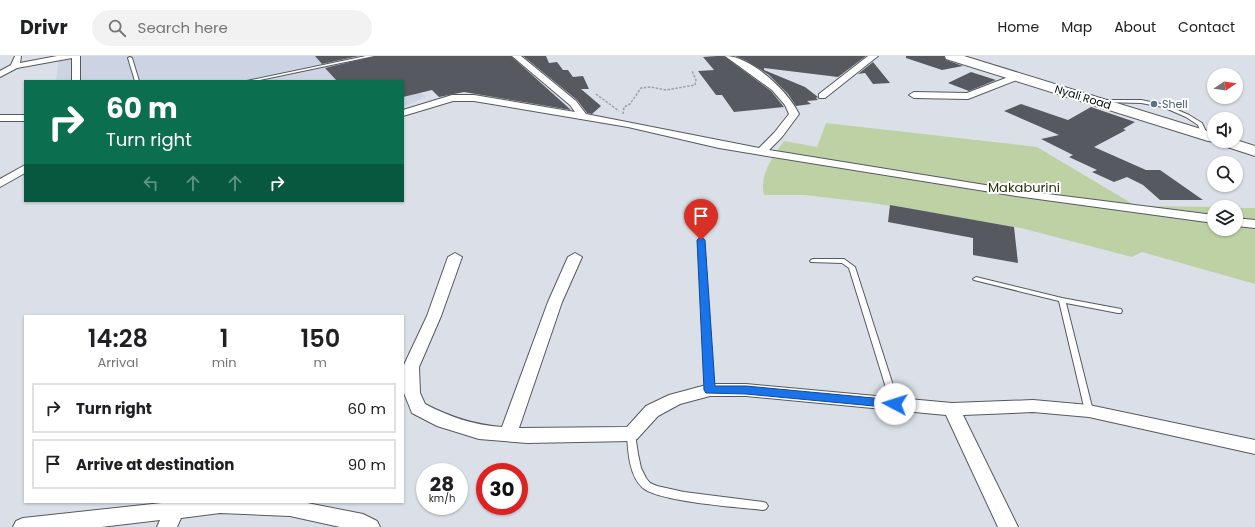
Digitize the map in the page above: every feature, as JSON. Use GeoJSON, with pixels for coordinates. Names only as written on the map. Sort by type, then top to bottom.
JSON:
{"type":"FeatureCollection","features":[{"type":"Feature","properties":{"kind":"highway","name":"Nyali Road"},"geometry":{"type":"LineString","coordinates":[[951,56],[1207,135]]}},
{"type":"Feature","properties":{"kind":"highway"},"geometry":{"type":"LineString","coordinates":[[1243,147],[1255,151]]}},
{"type":"Feature","properties":{"kind":"street"},"geometry":{"type":"LineString","coordinates":[[15,66],[18,56]]}},
{"type":"Feature","properties":{"kind":"street"},"geometry":{"type":"LineString","coordinates":[[0,74],[15,66],[71,56]]}},
{"type":"Feature","properties":{"kind":"street"},"geometry":{"type":"LineString","coordinates":[[76,56],[76,80]]}},
{"type":"Feature","properties":{"kind":"street"},"geometry":{"type":"LineString","coordinates":[[516,56],[573,103],[583,117]]}},
{"type":"Feature","properties":{"kind":"street"},"geometry":{"type":"LineString","coordinates":[[730,56],[763,78],[786,100],[794,114],[778,135],[761,152]]}},
{"type":"Feature","properties":{"kind":"street"},"geometry":{"type":"LineString","coordinates":[[822,96],[841,83],[850,72],[874,56]]}},
{"type":"Feature","properties":{"kind":"street"},"geometry":{"type":"LineString","coordinates":[[914,95],[968,96],[1016,77]]}},
{"type":"Feature","properties":{"kind":"street"},"geometry":{"type":"LineString","coordinates":[[404,113],[434,102],[464,97],[509,103],[628,124],[761,152],[1023,194],[1207,218]]}},
{"type":"Feature","properties":{"kind":"street"},"geometry":{"type":"LineString","coordinates":[[0,118],[24,118]]}},
{"type":"Feature","properties":{"kind":"street"},"geometry":{"type":"LineString","coordinates":[[0,184],[24,169]]}},
{"type":"Feature","properties":{"kind":"street"},"geometry":{"type":"LineString","coordinates":[[1243,223],[1255,224]]}},
{"type":"Feature","properties":{"kind":"street"},"geometry":{"type":"LineString","coordinates":[[455,257],[434,316],[411,367],[412,393],[418,408],[443,421],[479,432],[527,436],[631,434],[652,410],[675,399],[710,390],[746,390],[952,409],[1033,406],[1088,411],[1255,447]]}},
{"type":"Feature","properties":{"kind":"street"},"geometry":{"type":"LineString","coordinates":[[508,434],[555,302],[575,257]]}},
{"type":"Feature","properties":{"kind":"street"},"geometry":{"type":"LineString","coordinates":[[952,409],[1008,527]]}},
{"type":"Feature","properties":{"kind":"street"},"geometry":{"type":"LineString","coordinates":[[23,527],[220,504],[290,508],[362,523],[370,527]]}},
{"type":"Feature","properties":{"kind":"street"},"geometry":{"type":"LineString","coordinates":[[167,527],[176,509]]}},
{"type":"Feature","properties":{"kind":"lane"},"geometry":{"type":"LineString","coordinates":[[254,80],[372,56]]}},
{"type":"Feature","properties":{"kind":"lane"},"geometry":{"type":"LineString","coordinates":[[130,58],[137,80]]}},
{"type":"Feature","properties":{"kind":"lane"},"geometry":{"type":"LineString","coordinates":[[701,240],[710,390]]}},
{"type":"Feature","properties":{"kind":"lane"},"geometry":{"type":"LineString","coordinates":[[813,261],[844,261],[852,267],[895,404]]}},
{"type":"Feature","properties":{"kind":"lane"},"geometry":{"type":"LineString","coordinates":[[976,279],[1062,300],[1118,311]]}},
{"type":"Feature","properties":{"kind":"lane"},"geometry":{"type":"LineString","coordinates":[[1062,300],[1088,411]]}},
{"type":"Feature","properties":{"kind":"lane"},"geometry":{"type":"LineString","coordinates":[[631,434],[636,469],[648,486],[665,493],[763,506]]}},
{"type":"Feature","properties":{"kind":"path"},"geometry":{"type":"LineString","coordinates":[[623,114],[624,107],[630,104],[641,88],[651,87],[666,90],[695,85],[696,80],[692,71]]}},
{"type":"Feature","properties":{"kind":"path"},"geometry":{"type":"LineString","coordinates":[[596,94],[623,114],[628,124]]}},
{"type":"Feature","properties":{"kind":"shaded area"},"geometry":{"type":"Polygon","coordinates":[[[59,56],[380,56],[426,97],[404,107],[404,80],[56,80],[59,56]]]}},
{"type":"Feature","properties":{"kind":"green space","name":"Makaburini"},"geometry":{"type":"Polygon","coordinates":[[[826,123],[1037,147],[1136,206],[1207,207],[1207,236],[1243,236],[1243,208],[1255,208],[1255,284],[1142,252],[1132,257],[1021,228],[873,203],[805,195],[764,195],[763,180],[765,173],[784,141],[817,147],[826,123]]]}},
{"type":"Feature","properties":{"kind":"building"},"geometry":{"type":"Polygon","coordinates":[[[315,56],[359,56],[322,64],[315,56]]]}},
{"type":"Feature","properties":{"kind":"building"},"geometry":{"type":"Polygon","coordinates":[[[375,56],[511,56],[571,110],[464,92],[439,97],[432,90],[404,97],[404,80],[336,80],[325,68],[375,56]]]}},
{"type":"Feature","properties":{"kind":"building"},"geometry":{"type":"Polygon","coordinates":[[[523,56],[546,56],[549,63],[557,62],[563,70],[568,70],[573,77],[583,76],[589,89],[581,89],[601,106],[592,114],[587,113],[577,100],[523,56]]]}},
{"type":"Feature","properties":{"kind":"building"},"geometry":{"type":"Polygon","coordinates":[[[724,56],[771,91],[784,107],[734,112],[722,95],[716,95],[698,71],[714,70],[703,57],[724,56]]]}},
{"type":"Feature","properties":{"kind":"building"},"geometry":{"type":"Polygon","coordinates":[[[735,56],[866,56],[838,77],[764,68],[764,70],[805,87],[818,97],[816,98],[818,100],[807,101],[811,104],[796,106],[788,94],[769,75],[747,61],[735,56]]]}},
{"type":"Feature","properties":{"kind":"building"},"geometry":{"type":"Polygon","coordinates":[[[906,56],[944,56],[946,60],[963,66],[942,70],[906,58],[906,56]]]}},
{"type":"Feature","properties":{"kind":"building"},"geometry":{"type":"Polygon","coordinates":[[[873,62],[890,83],[873,84],[865,73],[858,74],[873,62]]]}},
{"type":"Feature","properties":{"kind":"building"},"geometry":{"type":"Polygon","coordinates":[[[971,72],[996,80],[969,91],[948,83],[971,72]]]}},
{"type":"Feature","properties":{"kind":"building"},"geometry":{"type":"Polygon","coordinates":[[[1021,104],[1068,120],[1091,107],[1135,122],[1123,129],[1126,130],[1094,147],[1146,170],[1160,170],[1203,200],[1160,200],[1143,185],[1127,177],[1114,182],[1092,172],[1097,170],[1069,157],[1073,155],[1041,139],[1059,135],[1004,111],[1021,104]]]}},
{"type":"Feature","properties":{"kind":"building"},"geometry":{"type":"Polygon","coordinates":[[[890,205],[1014,227],[1018,263],[973,255],[973,238],[888,222],[890,205]]]}},
{"type":"Feature","properties":{"kind":"place","name":"Shell"},"geometry":{"type":"Point","coordinates":[1154,104]}},
{"type":"Feature","properties":{"kind":"route"},"geometry":{"type":"LineString","coordinates":[[701,240],[710,390],[746,390],[895,404]]}}]}
